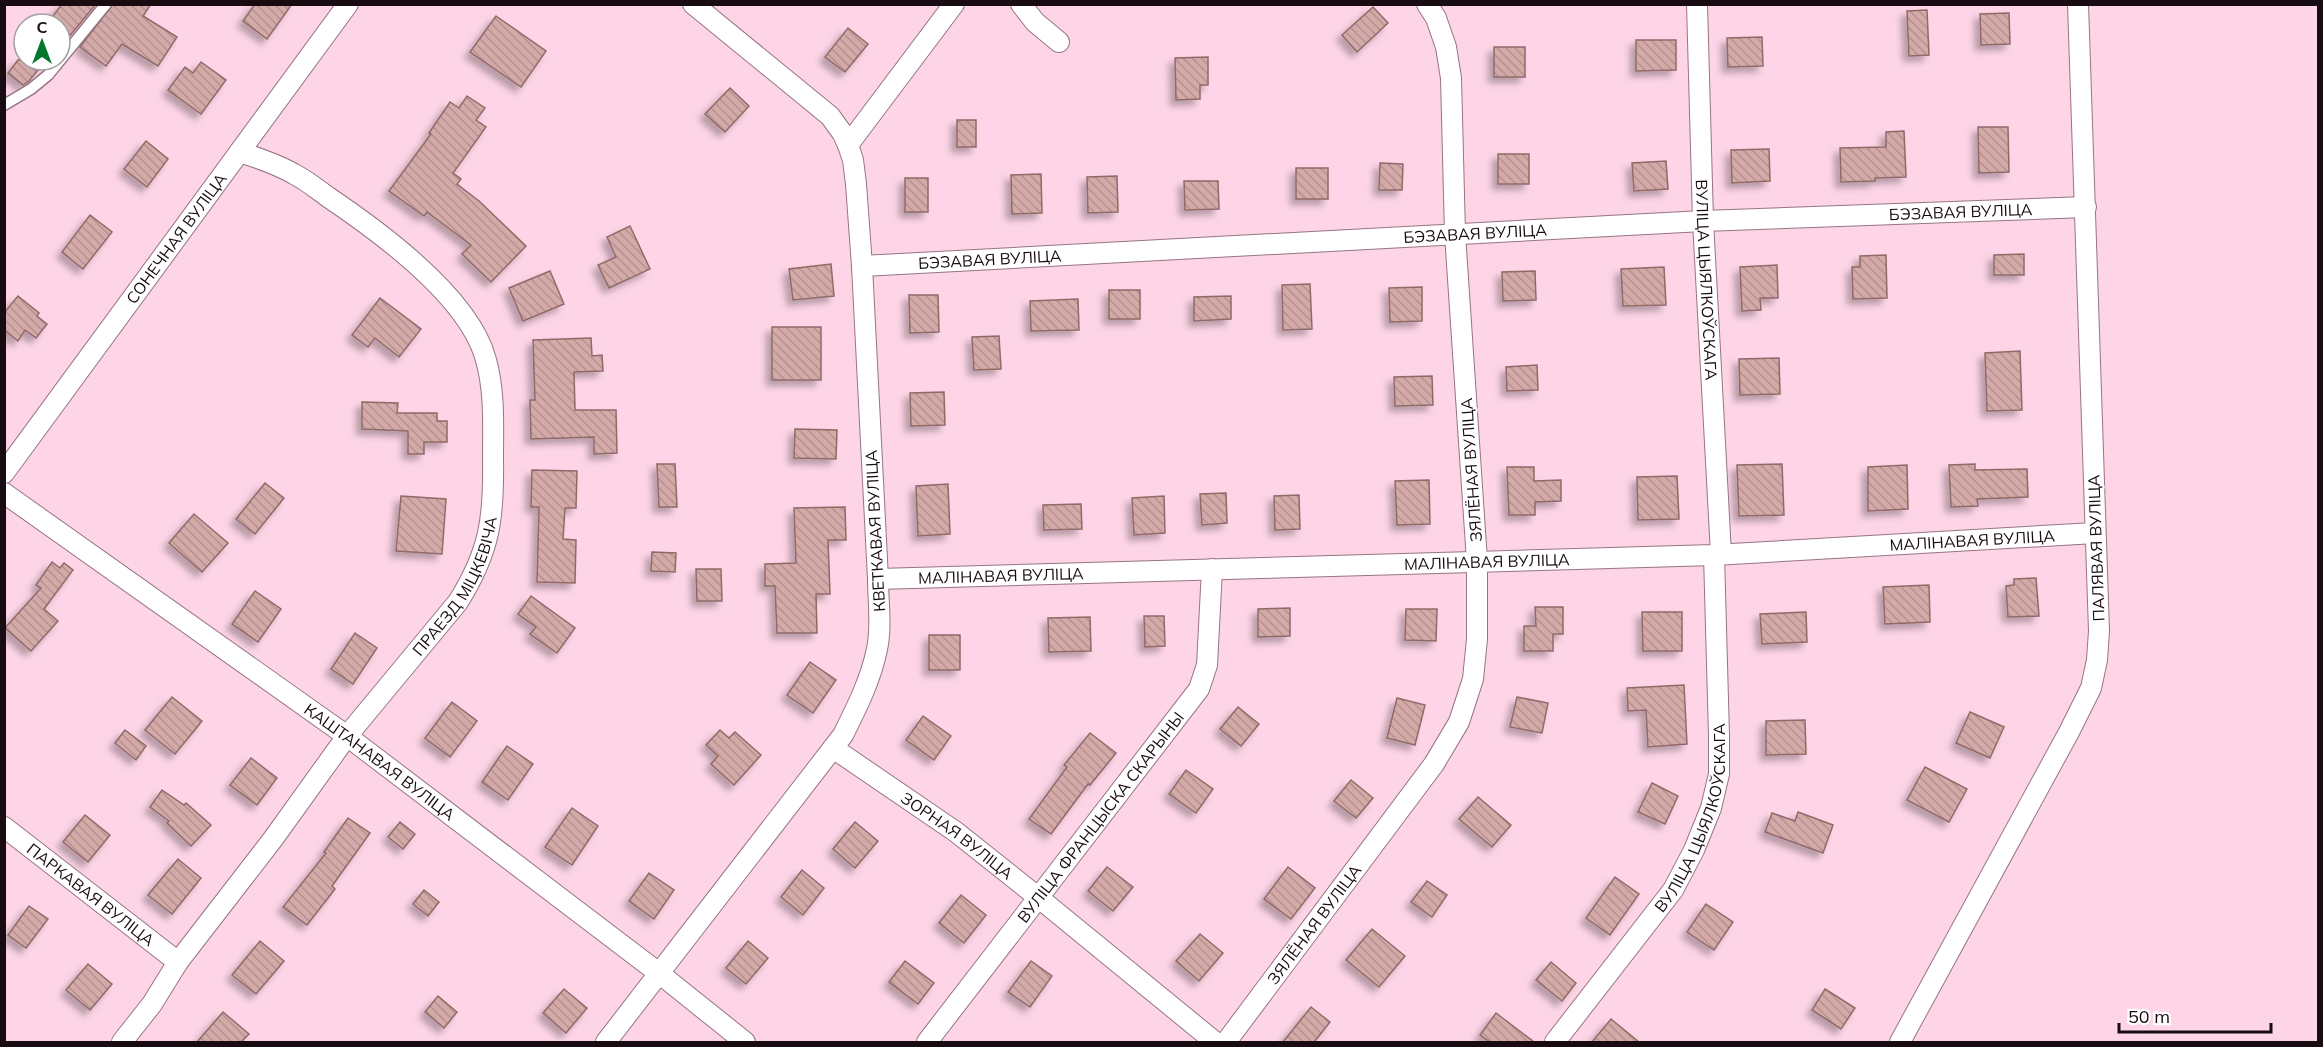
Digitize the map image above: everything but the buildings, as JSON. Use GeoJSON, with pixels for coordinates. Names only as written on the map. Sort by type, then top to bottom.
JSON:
{"type":"FeatureCollection","features":[{"type":"Feature","properties":{"kind":"street","name":"СОНЕЧНАЯ ВУЛІЦА"},"geometry":{"type":"LineString","coordinates":[[4,473],[348,4]]}},
{"type":"Feature","properties":{"kind":"street","name":"КВЕТКАВАЯ ВУЛІЦА"},"geometry":{"type":"LineString","coordinates":[[606,1042],[843,735],[862,697],[875,656],[879,625],[862,266],[853,160],[843,134],[830,116],[693,4]]}},
{"type":"Feature","properties":{"kind":"street"},"geometry":{"type":"LineString","coordinates":[[848,145],[954,4]]}},
{"type":"Feature","properties":{"kind":"street"},"geometry":{"type":"LineString","coordinates":[[1021,4],[1035,22],[1059,42]]}},
{"type":"Feature","properties":{"kind":"street","name":"ЗЯЛЁНАЯ ВУЛІЦА"},"geometry":{"type":"LineString","coordinates":[[1226,1042],[1434,764],[1459,722],[1473,679],[1477,639],[1477,561],[1455,234],[1451,78],[1446,47],[1436,18],[1427,4]]}},
{"type":"Feature","properties":{"kind":"street","name":"ВУЛІЦА ЦЫЯЛКОЎСКАГА"},"geometry":{"type":"LineString","coordinates":[[1555,1042],[1673,890],[1694,850],[1711,808],[1719,774],[1718,554],[1703,221],[1697,4]]}},
{"type":"Feature","properties":{"kind":"street","name":"ПАЛЯВАЯ ВУЛІЦА"},"geometry":{"type":"LineString","coordinates":[[1900,1042],[2069,732],[2091,688],[2097,660],[2099,631],[2078,4]]}},
{"type":"Feature","properties":{"kind":"street","name":"ПРАЕЗД МІЦКЕВІЧА"},"geometry":{"type":"LineString","coordinates":[[122,1042],[152,1004],[178,962],[273,839],[347,736],[458,602],[472,580],[486,546],[492,517],[492,396],[486,360],[472,327],[438,287],[402,252],[348,210],[295,174],[240,152]]}},
{"type":"Feature","properties":{"kind":"street","name":"БЭЗАВАЯ ВУЛІЦА"},"geometry":{"type":"LineString","coordinates":[[862,266],[1703,221],[2086,207]]}},
{"type":"Feature","properties":{"kind":"street","name":"КАШТАНАВАЯ ВУЛІЦА"},"geometry":{"type":"LineString","coordinates":[[4,493],[347,736],[660,974],[745,1042]]}},
{"type":"Feature","properties":{"kind":"street","name":"МАЛІНАВАЯ ВУЛІЦА"},"geometry":{"type":"LineString","coordinates":[[878,579],[1718,554],[2095,533]]}},
{"type":"Feature","properties":{"kind":"street","name":"ВУЛІЦА ФРАНЦЫСКА СКАРЫНЫ"},"geometry":{"type":"LineString","coordinates":[[927,1042],[1199,689],[1207,665],[1212,569]]}},
{"type":"Feature","properties":{"kind":"street","name":"ЗОРНАЯ ВУЛІЦА"},"geometry":{"type":"LineString","coordinates":[[833,748],[956,832],[1215,1042]]}},
{"type":"Feature","properties":{"kind":"street","name":"ПАРКАВАЯ ВУЛІЦА"},"geometry":{"type":"LineString","coordinates":[[4,827],[178,962]]}},
{"type":"Feature","properties":{"kind":"lane"},"geometry":{"type":"LineString","coordinates":[[4,105],[31,89],[48,75],[106,4]]}}]}
